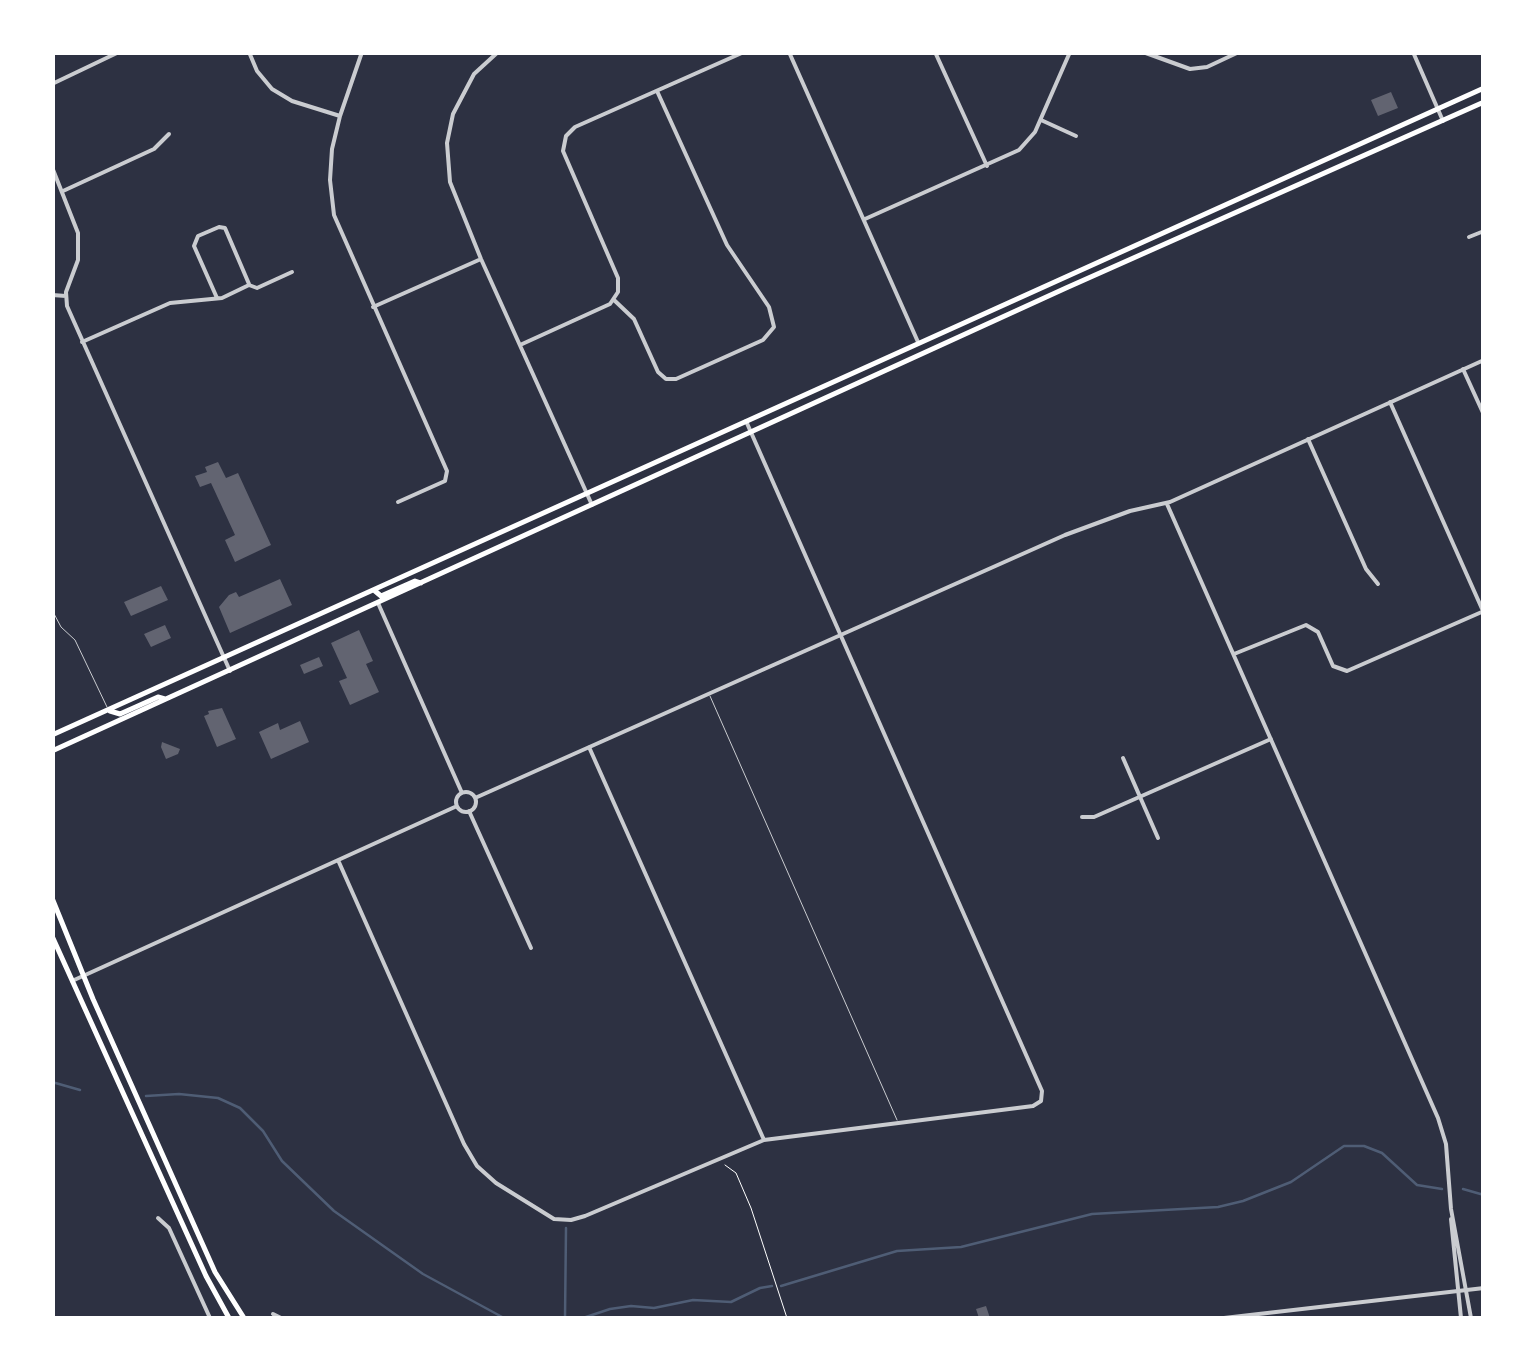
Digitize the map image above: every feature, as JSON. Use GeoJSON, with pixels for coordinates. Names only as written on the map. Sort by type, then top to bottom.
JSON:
{"type":"FeatureCollection","features":[{"type":"Feature","properties":{"kind":"main road"},"geometry":{"type":"LineString","coordinates":[[52,736],[1484,88]]}},
{"type":"Feature","properties":{"kind":"main road"},"geometry":{"type":"LineString","coordinates":[[52,751],[1484,102]]}},
{"type":"Feature","properties":{"kind":"main road"},"geometry":{"type":"LineString","coordinates":[[375,590],[380,596],[414,580],[423,583]]}},
{"type":"Feature","properties":{"kind":"main road"},"geometry":{"type":"LineString","coordinates":[[108,710],[120,714],[158,697],[168,699]]}},
{"type":"Feature","properties":{"kind":"main road"},"geometry":{"type":"LineString","coordinates":[[52,898],[216,1272],[244,1318]]}},
{"type":"Feature","properties":{"kind":"main road"},"geometry":{"type":"LineString","coordinates":[[53,939],[206,1276],[229,1318]]}},
{"type":"Feature","properties":{"kind":"street"},"geometry":{"type":"LineString","coordinates":[[52,84],[119,52]]}},
{"type":"Feature","properties":{"kind":"street"},"geometry":{"type":"LineString","coordinates":[[249,52],[257,71],[272,89],[292,101],[340,116]]}},
{"type":"Feature","properties":{"kind":"street"},"geometry":{"type":"LineString","coordinates":[[362,52],[340,116],[330,180],[334,215],[447,470],[444,481],[398,502]]}},
{"type":"Feature","properties":{"kind":"street"},"geometry":{"type":"LineString","coordinates":[[498,52],[464,90],[448,143],[450,182],[592,505]]}},
{"type":"Feature","properties":{"kind":"street"},"geometry":{"type":"LineString","coordinates":[[520,345],[614,300],[618,292],[618,278],[562,152],[566,136],[575,128],[744,52]]}},
{"type":"Feature","properties":{"kind":"street"},"geometry":{"type":"LineString","coordinates":[[789,52],[918,342]]}},
{"type":"Feature","properties":{"kind":"street"},"geometry":{"type":"LineString","coordinates":[[935,52],[987,166]]}},
{"type":"Feature","properties":{"kind":"street"},"geometry":{"type":"LineString","coordinates":[[864,220],[1019,150],[1040,120],[1070,52]]}},
{"type":"Feature","properties":{"kind":"street"},"geometry":{"type":"LineString","coordinates":[[1143,52],[1190,69],[1239,52]]}},
{"type":"Feature","properties":{"kind":"street"},"geometry":{"type":"LineString","coordinates":[[1413,52],[1443,121]]}},
{"type":"Feature","properties":{"kind":"street"},"geometry":{"type":"LineString","coordinates":[[614,300],[634,319],[658,372],[666,379],[676,379],[763,340],[774,326],[769,308],[727,245],[657,91]]}},
{"type":"Feature","properties":{"kind":"street"},"geometry":{"type":"LineString","coordinates":[[1040,120],[1076,136]]}},
{"type":"Feature","properties":{"kind":"street"},"geometry":{"type":"LineString","coordinates":[[63,191],[154,149],[170,134]]}},
{"type":"Feature","properties":{"kind":"street"},"geometry":{"type":"LineString","coordinates":[[52,167],[76,224],[79,246],[66,296],[82,342],[230,670]]}},
{"type":"Feature","properties":{"kind":"street"},"geometry":{"type":"LineString","coordinates":[[217,298],[193,241],[219,227],[227,230],[250,279],[249,285]]}},
{"type":"Feature","properties":{"kind":"street"},"geometry":{"type":"LineString","coordinates":[[1469,237],[1484,231]]}},
{"type":"Feature","properties":{"kind":"street"},"geometry":{"type":"LineString","coordinates":[[373,307],[481,259]]}},
{"type":"Feature","properties":{"kind":"street"},"geometry":{"type":"LineString","coordinates":[[249,285],[257,288],[292,272]]}},
{"type":"Feature","properties":{"kind":"street"},"geometry":{"type":"LineString","coordinates":[[82,342],[170,303],[230,296],[249,285]]}},
{"type":"Feature","properties":{"kind":"street"},"geometry":{"type":"LineString","coordinates":[[52,296],[66,296]]}},
{"type":"Feature","properties":{"kind":"street"},"geometry":{"type":"LineString","coordinates":[[475,798],[1102,520],[1167,503],[1484,360]]}},
{"type":"Feature","properties":{"kind":"street"},"geometry":{"type":"LineString","coordinates":[[1463,369],[1484,415]]}},
{"type":"Feature","properties":{"kind":"street"},"geometry":{"type":"LineString","coordinates":[[1234,654],[1306,624],[1318,632],[1333,666],[1347,670],[1483,611],[1390,402]]}},
{"type":"Feature","properties":{"kind":"street"},"geometry":{"type":"LineString","coordinates":[[338,860],[477,1166],[496,1184],[554,1219],[570,1220],[764,1140],[1033,1106],[1041,1101],[1042,1091],[746,421]]}},
{"type":"Feature","properties":{"kind":"street"},"geometry":{"type":"LineString","coordinates":[[1308,439],[1366,570],[1378,584]]}},
{"type":"Feature","properties":{"kind":"street"},"geometry":{"type":"LineString","coordinates":[[1167,503],[1438,1118],[1446,1144],[1462,1318]]}},
{"type":"Feature","properties":{"kind":"street"},"geometry":{"type":"LineString","coordinates":[[378,604],[462,793]]}},
{"type":"Feature","properties":{"kind":"street"},"geometry":{"type":"LineString","coordinates":[[1082,817],[1094,817],[1271,739]]}},
{"type":"Feature","properties":{"kind":"street"},"geometry":{"type":"LineString","coordinates":[[589,748],[764,1140]]}},
{"type":"Feature","properties":{"kind":"street"},"geometry":{"type":"LineString","coordinates":[[1123,758],[1158,838]]}},
{"type":"Feature","properties":{"kind":"street"},"geometry":{"type":"LineString","coordinates":[[470,792],[475,798],[470,812],[457,806],[462,793],[470,792]]}},
{"type":"Feature","properties":{"kind":"street"},"geometry":{"type":"LineString","coordinates":[[72,981],[457,806]]}},
{"type":"Feature","properties":{"kind":"street"},"geometry":{"type":"LineString","coordinates":[[470,812],[532,948]]}},
{"type":"Feature","properties":{"kind":"street"},"geometry":{"type":"LineString","coordinates":[[1452,1209],[1472,1318]]}},
{"type":"Feature","properties":{"kind":"street"},"geometry":{"type":"LineString","coordinates":[[158,1218],[169,1228],[210,1318]]}},
{"type":"Feature","properties":{"kind":"street"},"geometry":{"type":"LineString","coordinates":[[1224,1318],[1484,1288]]}},
{"type":"Feature","properties":{"kind":"street"},"geometry":{"type":"LineString","coordinates":[[274,1314],[281,1318]]}},
{"type":"Feature","properties":{"kind":"lane"},"geometry":{"type":"LineString","coordinates":[[52,610],[60,627],[79,647],[108,710]]}},
{"type":"Feature","properties":{"kind":"lane"},"geometry":{"type":"LineString","coordinates":[[708,693],[898,1122]]}},
{"type":"Feature","properties":{"kind":"path"},"geometry":{"type":"LineString","coordinates":[[721,1158],[736,1173],[751,1208],[787,1318]]}},
{"type":"Feature","properties":{"kind":"building"},"geometry":{"type":"Polygon","coordinates":[[[1391,92],[1398,108],[1378,116],[1371,100],[1391,92]]]}},
{"type":"Feature","properties":{"kind":"building"},"geometry":{"type":"Polygon","coordinates":[[[218,462],[226,478],[238,473],[271,545],[235,562],[225,540],[235,535],[211,483],[200,487],[195,476],[218,462]]]}},
{"type":"Feature","properties":{"kind":"building"},"geometry":{"type":"Polygon","coordinates":[[[280,579],[292,605],[230,633],[219,607],[229,595],[236,592],[239,597],[280,579]]]}},
{"type":"Feature","properties":{"kind":"building"},"geometry":{"type":"Polygon","coordinates":[[[161,586],[168,600],[131,616],[124,602],[161,586]]]}},
{"type":"Feature","properties":{"kind":"building"},"geometry":{"type":"Polygon","coordinates":[[[165,625],[171,638],[151,647],[144,634],[165,625]]]}},
{"type":"Feature","properties":{"kind":"building"},"geometry":{"type":"Polygon","coordinates":[[[359,630],[373,661],[366,664],[379,692],[350,705],[339,681],[347,678],[331,643],[359,630]]]}},
{"type":"Feature","properties":{"kind":"building"},"geometry":{"type":"Polygon","coordinates":[[[319,657],[323,666],[304,674],[300,665],[319,657]]]}},
{"type":"Feature","properties":{"kind":"building"},"geometry":{"type":"Polygon","coordinates":[[[222,708],[236,739],[217,747],[204,716],[222,708]]]}},
{"type":"Feature","properties":{"kind":"building"},"geometry":{"type":"Polygon","coordinates":[[[300,721],[309,742],[271,759],[259,732],[278,723],[280,730],[300,721]]]}},
{"type":"Feature","properties":{"kind":"building"},"geometry":{"type":"Polygon","coordinates":[[[162,742],[180,749],[178,754],[166,759],[162,742]]]}},
{"type":"Feature","properties":{"kind":"building"},"geometry":{"type":"Polygon","coordinates":[[[986,1306],[990,1318],[979,1318],[976,1309],[986,1306]]]}},
{"type":"Feature","properties":{"kind":"waterway"},"geometry":{"type":"LineString","coordinates":[[52,1082],[80,1090]]}},
{"type":"Feature","properties":{"kind":"waterway"},"geometry":{"type":"LineString","coordinates":[[146,1096],[218,1098],[240,1108],[263,1131],[282,1161],[334,1211],[423,1274],[504,1318]]}},
{"type":"Feature","properties":{"kind":"waterway"},"geometry":{"type":"LineString","coordinates":[[781,1286],[897,1251],[961,1247],[1092,1214],[1218,1207],[1243,1201],[1291,1182],[1344,1146],[1364,1146],[1382,1153],[1417,1185],[1442,1189]]}},
{"type":"Feature","properties":{"kind":"waterway"},"geometry":{"type":"LineString","coordinates":[[1463,1189],[1484,1195]]}},
{"type":"Feature","properties":{"kind":"waterway"},"geometry":{"type":"LineString","coordinates":[[565,1318],[566,1228]]}},
{"type":"Feature","properties":{"kind":"waterway"},"geometry":{"type":"LineString","coordinates":[[583,1318],[631,1306],[654,1308],[693,1300],[731,1302],[772,1286]]}}]}
